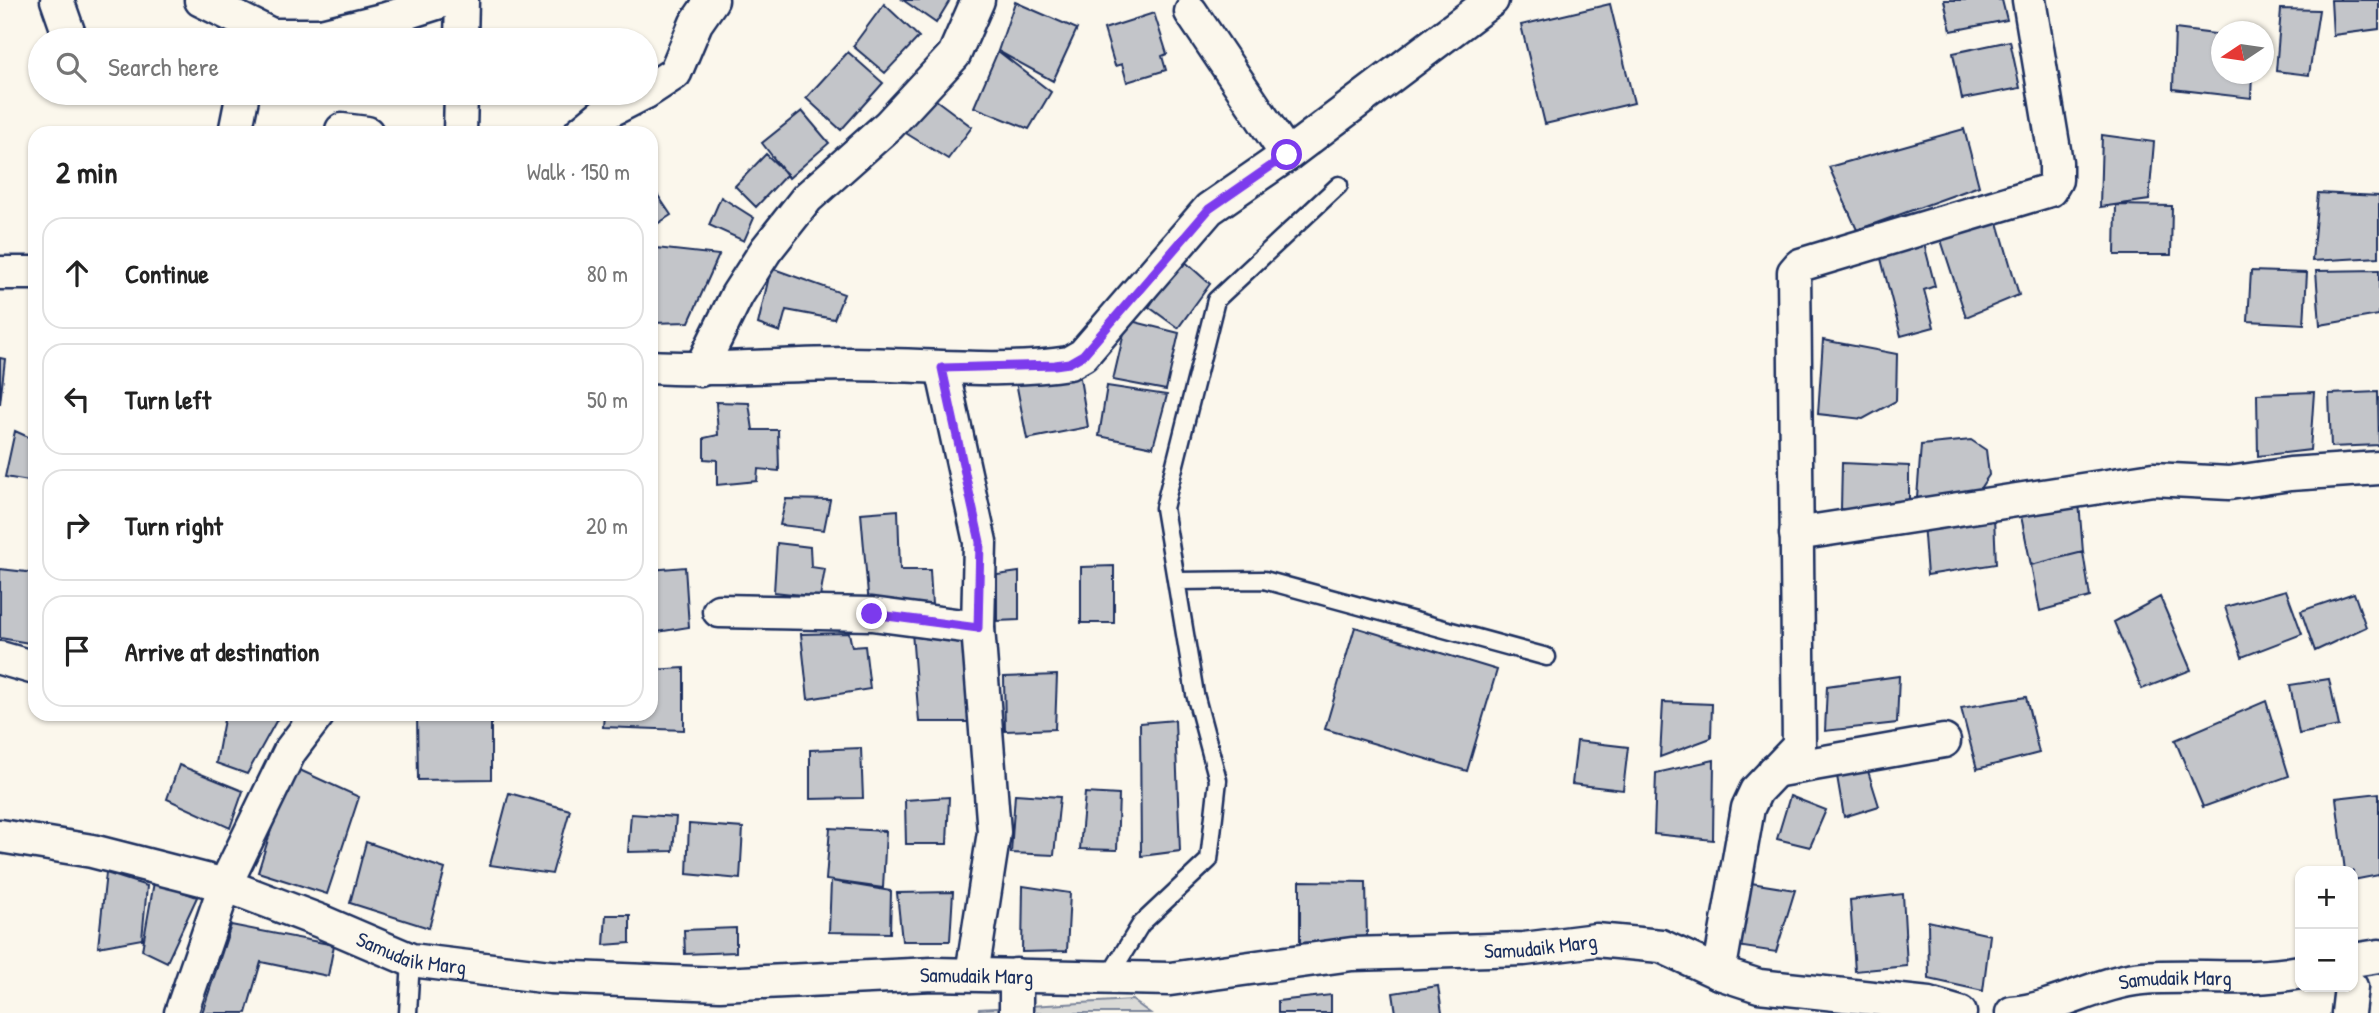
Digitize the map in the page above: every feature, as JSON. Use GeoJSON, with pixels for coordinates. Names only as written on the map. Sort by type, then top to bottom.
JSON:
{"type":"FeatureCollection","features":[{"type":"Feature","properties":{"kind":"street"},"geometry":{"type":"LineString","coordinates":[[57,0],[67,28]]}},
{"type":"Feature","properties":{"kind":"street"},"geometry":{"type":"LineString","coordinates":[[201,0],[256,25],[276,28]]}},
{"type":"Feature","properties":{"kind":"street"},"geometry":{"type":"LineString","coordinates":[[349,28],[446,0]]}},
{"type":"Feature","properties":{"kind":"street"},"geometry":{"type":"LineString","coordinates":[[461,28],[462,0]]}},
{"type":"Feature","properties":{"kind":"street"},"geometry":{"type":"LineString","coordinates":[[658,84],[675,73],[696,23],[712,0]]}},
{"type":"Feature","properties":{"kind":"street"},"geometry":{"type":"LineString","coordinates":[[700,370],[737,295],[766,250],[807,198],[889,125],[954,55],[978,0]]}},
{"type":"Feature","properties":{"kind":"street"},"geometry":{"type":"LineString","coordinates":[[1719,973],[1748,808],[1756,791],[1799,746],[1794,272],[1800,265],[2050,190],[2056,180],[2056,162],[2029,0]]}},
{"type":"Feature","properties":{"kind":"street"},"geometry":{"type":"LineString","coordinates":[[658,367],[700,370],[849,364],[942,368],[1069,363],[1083,355],[1209,209],[1287,155],[1484,2]]}},
{"type":"Feature","properties":{"kind":"street"},"geometry":{"type":"LineString","coordinates":[[1191,12],[1287,155]]}},
{"type":"Feature","properties":{"kind":"street"},"geometry":{"type":"LineString","coordinates":[[236,126],[241,105]]}},
{"type":"Feature","properties":{"kind":"street"},"geometry":{"type":"LineString","coordinates":[[460,126],[461,105]]}},
{"type":"Feature","properties":{"kind":"street"},"geometry":{"type":"LineString","coordinates":[[588,126],[620,105]]}},
{"type":"Feature","properties":{"kind":"street"},"geometry":{"type":"LineString","coordinates":[[0,273],[28,273]]}},
{"type":"Feature","properties":{"kind":"street"},"geometry":{"type":"LineString","coordinates":[[942,368],[980,542],[978,628],[994,832],[972,974]]}},
{"type":"Feature","properties":{"kind":"street"},"geometry":{"type":"LineString","coordinates":[[1796,534],[2153,479],[2230,483],[2290,474],[2379,468]]}},
{"type":"Feature","properties":{"kind":"street"},"geometry":{"type":"LineString","coordinates":[[719,611],[872,614],[978,628]]}},
{"type":"Feature","properties":{"kind":"street"},"geometry":{"type":"LineString","coordinates":[[0,658],[28,666]]}},
{"type":"Feature","properties":{"kind":"street"},"geometry":{"type":"LineString","coordinates":[[181,1013],[225,885],[290,751],[313,721]]}},
{"type":"Feature","properties":{"kind":"street"},"geometry":{"type":"LineString","coordinates":[[1774,772],[1944,741]]}},
{"type":"Feature","properties":{"kind":"street","name":"Samudaik Marg"},"geometry":{"type":"LineString","coordinates":[[0,836],[92,851],[225,885],[320,921],[411,960],[550,977],[720,984],[972,974],[1170,979],[1352,954],[1524,949],[1596,940],[1661,946],[1719,973],[1759,986],[1833,996],[1929,1004],[1960,1013]]}},
{"type":"Feature","properties":{"kind":"street","name":"Samudaik Marg"},"geometry":{"type":"LineString","coordinates":[[2012,1013],[2029,1011],[2076,994],[2141,978],[2272,977],[2295,973]]}},
{"type":"Feature","properties":{"kind":"street"},"geometry":{"type":"LineString","coordinates":[[1016,975],[1016,1013]]}},
{"type":"Feature","properties":{"kind":"street"},"geometry":{"type":"LineString","coordinates":[[2348,1013],[2353,992]]}},
{"type":"Feature","properties":{"kind":"lane"},"geometry":{"type":"LineString","coordinates":[[1108,978],[1141,924],[1209,860],[1218,780],[1195,694],[1164,508],[1216,300],[1339,185]]}},
{"type":"Feature","properties":{"kind":"lane"},"geometry":{"type":"LineString","coordinates":[[1177,581],[1264,580],[1547,657]]}},
{"type":"Feature","properties":{"kind":"lane"},"geometry":{"type":"LineString","coordinates":[[408,1013],[411,960]]}},
{"type":"Feature","properties":{"kind":"shaded area"},"geometry":{"type":"Polygon","coordinates":[[[1132,1000],[1150,1013],[978,1013],[979,1009],[1132,1000]]]}},
{"type":"Feature","properties":{"kind":"building"},"geometry":{"type":"Polygon","coordinates":[[[903,0],[950,0],[936,23],[903,0]]]}},
{"type":"Feature","properties":{"kind":"building"},"geometry":{"type":"Polygon","coordinates":[[[1944,0],[2002,0],[2007,20],[1951,31],[1944,0]]]}},
{"type":"Feature","properties":{"kind":"building"},"geometry":{"type":"Polygon","coordinates":[[[2331,0],[2379,0],[2379,29],[2333,35],[2331,0]]]}},
{"type":"Feature","properties":{"kind":"building"},"geometry":{"type":"Polygon","coordinates":[[[1015,2],[1077,29],[1053,81],[998,51],[1015,2]]]}},
{"type":"Feature","properties":{"kind":"building"},"geometry":{"type":"Polygon","coordinates":[[[884,4],[919,37],[885,73],[853,46],[884,4]]]}},
{"type":"Feature","properties":{"kind":"building"},"geometry":{"type":"Polygon","coordinates":[[[1610,4],[1634,103],[1545,124],[1521,25],[1610,4]]]}},
{"type":"Feature","properties":{"kind":"building"},"geometry":{"type":"Polygon","coordinates":[[[2281,9],[2319,10],[2309,75],[2276,71],[2281,9]]]}},
{"type":"Feature","properties":{"kind":"building"},"geometry":{"type":"Polygon","coordinates":[[[1154,13],[1167,54],[1162,56],[1166,70],[1127,82],[1122,64],[1115,66],[1104,29],[1154,13]]]}},
{"type":"Feature","properties":{"kind":"building"},"geometry":{"type":"Polygon","coordinates":[[[2175,29],[2211,34],[2211,84],[2252,84],[2251,98],[2173,89],[2175,29]]]}},
{"type":"Feature","properties":{"kind":"building"},"geometry":{"type":"Polygon","coordinates":[[[2010,41],[2020,88],[1962,99],[1953,53],[2010,41]]]}},
{"type":"Feature","properties":{"kind":"building"},"geometry":{"type":"Polygon","coordinates":[[[998,51],[1051,92],[1029,129],[974,107],[998,51]]]}},
{"type":"Feature","properties":{"kind":"building"},"geometry":{"type":"Polygon","coordinates":[[[848,52],[883,83],[841,130],[806,98],[848,52]]]}},
{"type":"Feature","properties":{"kind":"building"},"geometry":{"type":"Polygon","coordinates":[[[928,94],[972,127],[948,159],[904,132],[928,94]]]}},
{"type":"Feature","properties":{"kind":"building"},"geometry":{"type":"Polygon","coordinates":[[[802,111],[829,143],[789,178],[762,143],[802,111]]]}},
{"type":"Feature","properties":{"kind":"building"},"geometry":{"type":"Polygon","coordinates":[[[1964,129],[1979,186],[1857,230],[1829,167],[1964,129]]]}},
{"type":"Feature","properties":{"kind":"building"},"geometry":{"type":"Polygon","coordinates":[[[2102,135],[2154,142],[2149,200],[2100,207],[2102,135]]]}},
{"type":"Feature","properties":{"kind":"building"},"geometry":{"type":"Polygon","coordinates":[[[766,154],[787,174],[756,207],[735,186],[766,154]]]}},
{"type":"Feature","properties":{"kind":"building"},"geometry":{"type":"Polygon","coordinates":[[[2318,193],[2379,196],[2379,257],[2312,261],[2318,193]]]}},
{"type":"Feature","properties":{"kind":"building"},"geometry":{"type":"Polygon","coordinates":[[[658,196],[671,215],[658,223],[658,196]]]}},
{"type":"Feature","properties":{"kind":"building"},"geometry":{"type":"Polygon","coordinates":[[[721,197],[754,218],[744,241],[709,225],[721,197]]]}},
{"type":"Feature","properties":{"kind":"building"},"geometry":{"type":"Polygon","coordinates":[[[2116,205],[2172,206],[2171,255],[2115,255],[2116,205]]]}},
{"type":"Feature","properties":{"kind":"building"},"geometry":{"type":"Polygon","coordinates":[[[1997,219],[2019,295],[1966,317],[1940,237],[1997,219]]]}},
{"type":"Feature","properties":{"kind":"building"},"geometry":{"type":"Polygon","coordinates":[[[1922,236],[1935,286],[1924,290],[1934,327],[1901,336],[1878,247],[1922,236]]]}},
{"type":"Feature","properties":{"kind":"building"},"geometry":{"type":"Polygon","coordinates":[[[658,248],[719,255],[689,322],[658,323],[658,248]]]}},
{"type":"Feature","properties":{"kind":"building"},"geometry":{"type":"Polygon","coordinates":[[[1182,259],[1210,284],[1178,328],[1149,307],[1182,259]]]}},
{"type":"Feature","properties":{"kind":"building"},"geometry":{"type":"Polygon","coordinates":[[[771,268],[844,294],[834,319],[786,310],[780,332],[758,324],[771,268]]]}},
{"type":"Feature","properties":{"kind":"building"},"geometry":{"type":"Polygon","coordinates":[[[2379,270],[2379,315],[2320,325],[2316,271],[2379,270]]]}},
{"type":"Feature","properties":{"kind":"building"},"geometry":{"type":"Polygon","coordinates":[[[2251,271],[2307,273],[2304,324],[2248,321],[2251,271]]]}},
{"type":"Feature","properties":{"kind":"building"},"geometry":{"type":"Polygon","coordinates":[[[1127,320],[1179,333],[1166,390],[1113,380],[1127,320]]]}},
{"type":"Feature","properties":{"kind":"building"},"geometry":{"type":"Polygon","coordinates":[[[1823,340],[1897,354],[1896,401],[1863,419],[1818,414],[1823,340]]]}},
{"type":"Feature","properties":{"kind":"building"},"geometry":{"type":"Polygon","coordinates":[[[0,358],[5,359],[0,404],[0,358]]]}},
{"type":"Feature","properties":{"kind":"building"},"geometry":{"type":"Polygon","coordinates":[[[1078,366],[1088,427],[1027,439],[1015,377],[1078,366]]]}},
{"type":"Feature","properties":{"kind":"building"},"geometry":{"type":"Polygon","coordinates":[[[1107,386],[1167,395],[1153,447],[1099,436],[1107,386]]]}},
{"type":"Feature","properties":{"kind":"building"},"geometry":{"type":"Polygon","coordinates":[[[2314,392],[2310,450],[2258,456],[2257,394],[2314,392]]]}},
{"type":"Feature","properties":{"kind":"building"},"geometry":{"type":"Polygon","coordinates":[[[2378,392],[2379,445],[2331,447],[2329,394],[2378,392]]]}},
{"type":"Feature","properties":{"kind":"building"},"geometry":{"type":"Polygon","coordinates":[[[716,402],[749,403],[753,430],[778,430],[779,471],[758,469],[757,481],[717,485],[717,460],[704,459],[704,438],[718,435],[716,402]]]}},
{"type":"Feature","properties":{"kind":"building"},"geometry":{"type":"Polygon","coordinates":[[[15,431],[28,437],[28,481],[5,477],[15,431]]]}},
{"type":"Feature","properties":{"kind":"building"},"geometry":{"type":"Polygon","coordinates":[[[1971,440],[1986,450],[1989,475],[1977,493],[1917,498],[1921,445],[1971,440]]]}},
{"type":"Feature","properties":{"kind":"building"},"geometry":{"type":"Polygon","coordinates":[[[1842,463],[1909,466],[1909,510],[1841,509],[1842,463]]]}},
{"type":"Feature","properties":{"kind":"building"},"geometry":{"type":"Polygon","coordinates":[[[786,499],[830,500],[824,530],[780,525],[786,499]]]}},
{"type":"Feature","properties":{"kind":"building"},"geometry":{"type":"Polygon","coordinates":[[[2079,502],[2083,552],[2031,565],[2021,516],[2079,502]]]}},
{"type":"Feature","properties":{"kind":"building"},"geometry":{"type":"Polygon","coordinates":[[[898,510],[900,570],[930,570],[932,605],[869,606],[861,513],[898,510]]]}},
{"type":"Feature","properties":{"kind":"building"},"geometry":{"type":"Polygon","coordinates":[[[1994,517],[1996,564],[1927,575],[1923,523],[1994,517]]]}},
{"type":"Feature","properties":{"kind":"building"},"geometry":{"type":"Polygon","coordinates":[[[777,543],[810,547],[811,567],[825,569],[820,597],[774,592],[777,543]]]}},
{"type":"Feature","properties":{"kind":"building"},"geometry":{"type":"Polygon","coordinates":[[[2083,552],[2090,597],[2040,611],[2031,565],[2083,552]]]}},
{"type":"Feature","properties":{"kind":"building"},"geometry":{"type":"Polygon","coordinates":[[[1114,566],[1114,623],[1081,623],[1081,567],[1114,566]]]}},
{"type":"Feature","properties":{"kind":"building"},"geometry":{"type":"Polygon","coordinates":[[[685,567],[689,627],[658,632],[658,569],[685,567]]]}},
{"type":"Feature","properties":{"kind":"building"},"geometry":{"type":"Polygon","coordinates":[[[0,569],[28,572],[28,643],[0,638],[0,569]]]}},
{"type":"Feature","properties":{"kind":"building"},"geometry":{"type":"Polygon","coordinates":[[[1019,572],[1019,620],[997,621],[997,575],[1019,572]]]}},
{"type":"Feature","properties":{"kind":"building"},"geometry":{"type":"Polygon","coordinates":[[[2286,590],[2302,634],[2242,657],[2225,607],[2286,590]]]}},
{"type":"Feature","properties":{"kind":"building"},"geometry":{"type":"Polygon","coordinates":[[[2354,593],[2366,627],[2315,651],[2301,611],[2354,593]]]}},
{"type":"Feature","properties":{"kind":"building"},"geometry":{"type":"Polygon","coordinates":[[[2160,597],[2191,670],[2142,689],[2114,622],[2160,597]]]}},
{"type":"Feature","properties":{"kind":"building"},"geometry":{"type":"Polygon","coordinates":[[[1355,627],[1497,670],[1467,771],[1325,729],[1355,627]]]}},
{"type":"Feature","properties":{"kind":"building"},"geometry":{"type":"Polygon","coordinates":[[[912,632],[970,636],[972,722],[919,722],[912,632]]]}},
{"type":"Feature","properties":{"kind":"building"},"geometry":{"type":"Polygon","coordinates":[[[849,633],[852,647],[865,646],[870,689],[808,699],[801,634],[849,633]]]}},
{"type":"Feature","properties":{"kind":"building"},"geometry":{"type":"Polygon","coordinates":[[[684,668],[684,730],[603,727],[603,721],[658,721],[658,670],[684,668]]]}},
{"type":"Feature","properties":{"kind":"building"},"geometry":{"type":"Polygon","coordinates":[[[1057,675],[1055,729],[1005,731],[1004,677],[1057,675]]]}},
{"type":"Feature","properties":{"kind":"building"},"geometry":{"type":"Polygon","coordinates":[[[1899,676],[1897,723],[1825,731],[1827,686],[1899,676]]]}},
{"type":"Feature","properties":{"kind":"building"},"geometry":{"type":"Polygon","coordinates":[[[2329,679],[2339,726],[2299,734],[2290,685],[2329,679]]]}},
{"type":"Feature","properties":{"kind":"building"},"geometry":{"type":"Polygon","coordinates":[[[2026,697],[2039,753],[1977,769],[1961,708],[2026,697]]]}},
{"type":"Feature","properties":{"kind":"building"},"geometry":{"type":"Polygon","coordinates":[[[2266,701],[2289,776],[2203,807],[2175,740],[2266,701]]]}},
{"type":"Feature","properties":{"kind":"building"},"geometry":{"type":"Polygon","coordinates":[[[1663,702],[1712,704],[1711,738],[1660,757],[1663,702]]]}},
{"type":"Feature","properties":{"kind":"building"},"geometry":{"type":"Polygon","coordinates":[[[1175,720],[1180,851],[1141,856],[1140,723],[1175,720]]]}},
{"type":"Feature","properties":{"kind":"building"},"geometry":{"type":"Polygon","coordinates":[[[224,721],[276,721],[247,774],[216,763],[224,721]]]}},
{"type":"Feature","properties":{"kind":"building"},"geometry":{"type":"Polygon","coordinates":[[[417,721],[491,721],[491,779],[418,780],[417,721]]]}},
{"type":"Feature","properties":{"kind":"building"},"geometry":{"type":"Polygon","coordinates":[[[1577,741],[1628,747],[1623,790],[1572,784],[1577,741]]]}},
{"type":"Feature","properties":{"kind":"building"},"geometry":{"type":"Polygon","coordinates":[[[861,748],[863,798],[810,799],[810,750],[861,748]]]}},
{"type":"Feature","properties":{"kind":"building"},"geometry":{"type":"Polygon","coordinates":[[[1714,760],[1713,840],[1654,834],[1656,773],[1714,760]]]}},
{"type":"Feature","properties":{"kind":"building"},"geometry":{"type":"Polygon","coordinates":[[[179,765],[243,791],[230,828],[167,799],[179,765]]]}},
{"type":"Feature","properties":{"kind":"building"},"geometry":{"type":"Polygon","coordinates":[[[291,766],[359,797],[327,894],[258,872],[291,766]]]}},
{"type":"Feature","properties":{"kind":"building"},"geometry":{"type":"Polygon","coordinates":[[[1868,771],[1879,806],[1844,817],[1837,776],[1868,771]]]}},
{"type":"Feature","properties":{"kind":"building"},"geometry":{"type":"Polygon","coordinates":[[[509,793],[570,810],[552,874],[490,865],[509,793]]]}},
{"type":"Feature","properties":{"kind":"building"},"geometry":{"type":"Polygon","coordinates":[[[1085,793],[1119,795],[1117,850],[1080,849],[1085,793]]]}},
{"type":"Feature","properties":{"kind":"building"},"geometry":{"type":"Polygon","coordinates":[[[2379,793],[2379,875],[2358,879],[2358,866],[2344,866],[2336,798],[2379,793]]]}},
{"type":"Feature","properties":{"kind":"building"},"geometry":{"type":"Polygon","coordinates":[[[1015,794],[1060,797],[1054,855],[1011,853],[1015,794]]]}},
{"type":"Feature","properties":{"kind":"building"},"geometry":{"type":"Polygon","coordinates":[[[1790,796],[1826,810],[1810,847],[1777,839],[1790,796]]]}},
{"type":"Feature","properties":{"kind":"building"},"geometry":{"type":"Polygon","coordinates":[[[949,797],[947,844],[906,844],[905,800],[949,797]]]}},
{"type":"Feature","properties":{"kind":"building"},"geometry":{"type":"Polygon","coordinates":[[[631,814],[676,817],[673,851],[628,852],[631,814]]]}},
{"type":"Feature","properties":{"kind":"building"},"geometry":{"type":"Polygon","coordinates":[[[689,824],[743,828],[740,879],[687,874],[689,824]]]}},
{"type":"Feature","properties":{"kind":"building"},"geometry":{"type":"Polygon","coordinates":[[[830,828],[886,831],[883,888],[826,880],[830,828]]]}},
{"type":"Feature","properties":{"kind":"building"},"geometry":{"type":"Polygon","coordinates":[[[366,842],[445,869],[429,928],[350,903],[366,842]]]}},
{"type":"Feature","properties":{"kind":"building"},"geometry":{"type":"Polygon","coordinates":[[[106,873],[147,886],[142,939],[98,947],[106,873]]]}},
{"type":"Feature","properties":{"kind":"building"},"geometry":{"type":"Polygon","coordinates":[[[831,881],[891,891],[890,933],[829,932],[831,881]]]}},
{"type":"Feature","properties":{"kind":"building"},"geometry":{"type":"Polygon","coordinates":[[[1300,881],[1366,882],[1367,937],[1300,943],[1300,881]]]}},
{"type":"Feature","properties":{"kind":"building"},"geometry":{"type":"Polygon","coordinates":[[[154,882],[197,897],[167,962],[142,950],[154,882]]]}},
{"type":"Feature","properties":{"kind":"building"},"geometry":{"type":"Polygon","coordinates":[[[1751,883],[1795,890],[1776,952],[1737,946],[1751,883]]]}},
{"type":"Feature","properties":{"kind":"building"},"geometry":{"type":"Polygon","coordinates":[[[1023,886],[1070,893],[1067,951],[1022,952],[1023,886]]]}},
{"type":"Feature","properties":{"kind":"building"},"geometry":{"type":"Polygon","coordinates":[[[953,892],[950,941],[902,941],[897,893],[953,892]]]}},
{"type":"Feature","properties":{"kind":"building"},"geometry":{"type":"Polygon","coordinates":[[[1903,894],[1907,966],[1855,971],[1850,900],[1903,894]]]}},
{"type":"Feature","properties":{"kind":"building"},"geometry":{"type":"Polygon","coordinates":[[[606,915],[630,915],[630,943],[604,945],[606,915]]]}},
{"type":"Feature","properties":{"kind":"building"},"geometry":{"type":"Polygon","coordinates":[[[1928,921],[1990,935],[1983,991],[1929,979],[1928,921]]]}},
{"type":"Feature","properties":{"kind":"building"},"geometry":{"type":"Polygon","coordinates":[[[231,925],[334,945],[328,976],[261,962],[246,1013],[202,1013],[231,925]]]}},
{"type":"Feature","properties":{"kind":"building"},"geometry":{"type":"Polygon","coordinates":[[[736,928],[736,952],[685,954],[684,930],[736,928]]]}},
{"type":"Feature","properties":{"kind":"building"},"geometry":{"type":"Polygon","coordinates":[[[1438,986],[1442,1013],[1396,1013],[1393,993],[1438,986]]]}},
{"type":"Feature","properties":{"kind":"building"},"geometry":{"type":"Polygon","coordinates":[[[1331,995],[1331,1013],[1278,1013],[1278,1001],[1331,995]]]}},
{"type":"Feature","properties":{"kind":"route"},"geometry":{"type":"LineString","coordinates":[[872,614],[978,628],[980,542],[942,368],[1055,365],[1069,363],[1083,355],[1209,209],[1287,155]]}}]}
